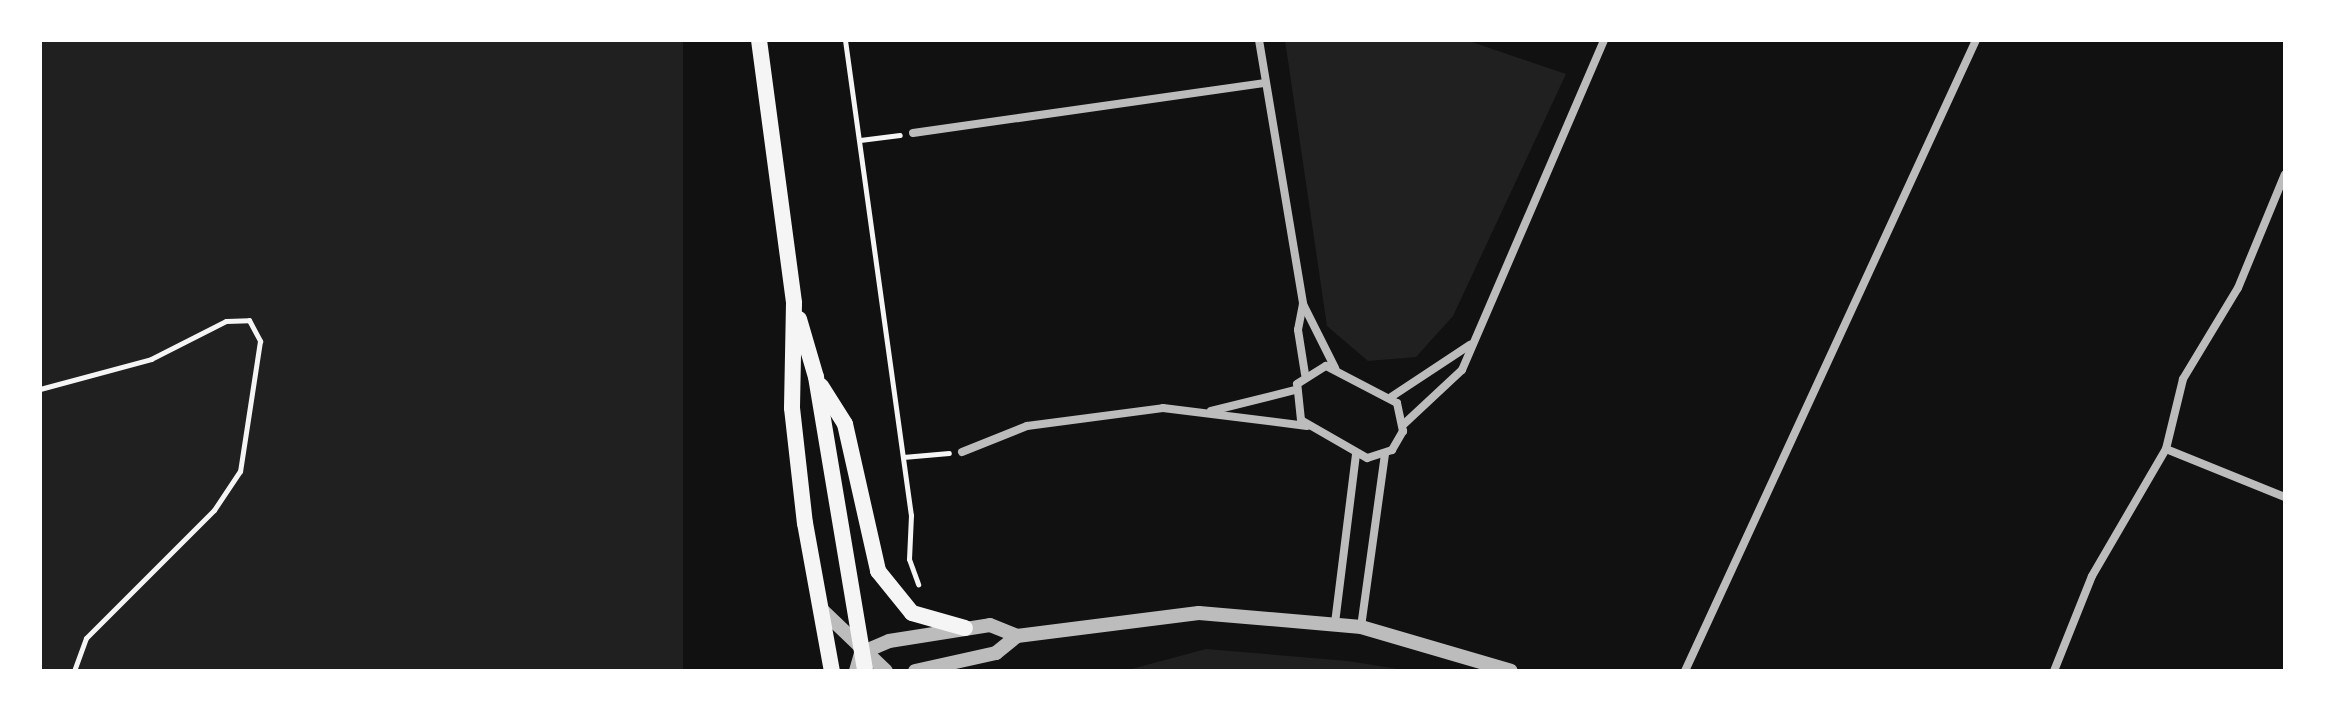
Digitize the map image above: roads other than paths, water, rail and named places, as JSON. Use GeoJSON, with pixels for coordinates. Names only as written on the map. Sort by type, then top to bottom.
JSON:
{"type":"FeatureCollection","features":[{"type":"Feature","properties":{"kind":"main road"},"geometry":{"type":"LineString","coordinates":[[759,40],[794,303],[792,408],[832,671]]}},
{"type":"Feature","properties":{"kind":"main road"},"geometry":{"type":"LineString","coordinates":[[794,303],[816,377],[865,671]]}},
{"type":"Feature","properties":{"kind":"main road"},"geometry":{"type":"LineString","coordinates":[[816,377],[845,424],[878,571],[912,613],[965,628]]}},
{"type":"Feature","properties":{"kind":"street"},"geometry":{"type":"LineString","coordinates":[[1259,40],[1303,304],[1335,368],[1391,397],[1404,424]]}},
{"type":"Feature","properties":{"kind":"street"},"geometry":{"type":"LineString","coordinates":[[1361,627],[1385,454],[1404,424],[1462,370],[1604,40]]}},
{"type":"Feature","properties":{"kind":"street"},"geometry":{"type":"LineString","coordinates":[[1687,670],[1976,40]]}},
{"type":"Feature","properties":{"kind":"street"},"geometry":{"type":"LineString","coordinates":[[913,133],[1265,83]]}},
{"type":"Feature","properties":{"kind":"street"},"geometry":{"type":"LineString","coordinates":[[2054,671],[2092,576],[2166,449],[2183,379],[2238,288],[2285,174]]}},
{"type":"Feature","properties":{"kind":"street"},"geometry":{"type":"LineString","coordinates":[[1303,304],[1298,330],[1305,374],[1295,390],[1297,413],[1307,426]]}},
{"type":"Feature","properties":{"kind":"street"},"geometry":{"type":"LineString","coordinates":[[1391,397],[1471,344]]}},
{"type":"Feature","properties":{"kind":"street"},"geometry":{"type":"LineString","coordinates":[[1305,374],[1335,368]]}},
{"type":"Feature","properties":{"kind":"street"},"geometry":{"type":"LineString","coordinates":[[1211,412],[1295,390]]}},
{"type":"Feature","properties":{"kind":"street"},"geometry":{"type":"LineString","coordinates":[[962,452],[1041,424],[1163,408],[1307,426],[1356,454],[1385,454]]}},
{"type":"Feature","properties":{"kind":"street"},"geometry":{"type":"LineString","coordinates":[[2166,449],[2285,497]]}},
{"type":"Feature","properties":{"kind":"street"},"geometry":{"type":"LineString","coordinates":[[1335,623],[1356,454]]}},
{"type":"Feature","properties":{"kind":"street"},"geometry":{"type":"LineString","coordinates":[[820,608],[861,653],[886,671]]}},
{"type":"Feature","properties":{"kind":"street"},"geometry":{"type":"LineString","coordinates":[[861,653],[990,625],[1017,636],[1199,613],[1361,627],[1511,671]]}},
{"type":"Feature","properties":{"kind":"street"},"geometry":{"type":"LineString","coordinates":[[915,671],[996,653],[1017,636]]}},
{"type":"Feature","properties":{"kind":"street"},"geometry":{"type":"LineString","coordinates":[[856,671],[861,653]]}}]}
